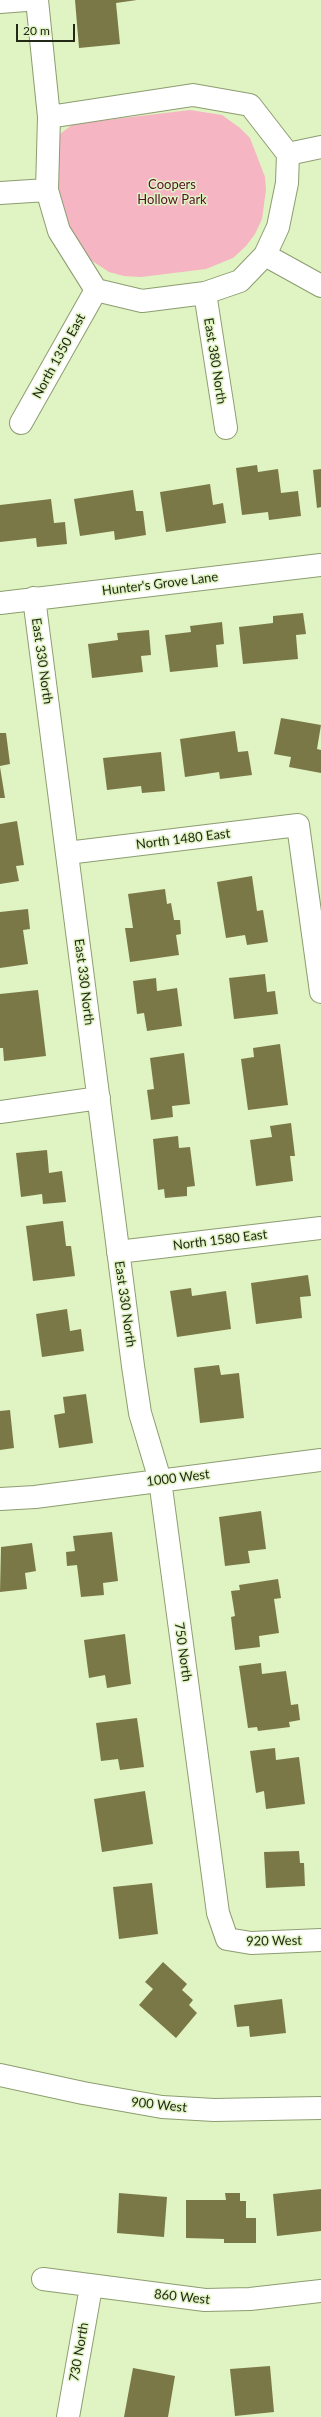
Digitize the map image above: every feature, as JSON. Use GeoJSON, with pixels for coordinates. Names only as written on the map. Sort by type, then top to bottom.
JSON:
{"type":"FeatureCollection","features":[{"type":"Feature","properties":{"kind":"street"},"geometry":{"type":"LineString","coordinates":[[0,2],[26,0]]}},
{"type":"Feature","properties":{"kind":"street"},"geometry":{"type":"LineString","coordinates":[[37,0],[49,117],[47,190],[59,231],[96,290],[142,301],[205,293],[240,281],[265,255],[278,227],[287,183],[288,154],[250,105],[192,96],[49,117]]}},
{"type":"Feature","properties":{"kind":"street"},"geometry":{"type":"LineString","coordinates":[[288,154],[321,147]]}},
{"type":"Feature","properties":{"kind":"street"},"geometry":{"type":"LineString","coordinates":[[0,193],[47,190]]}},
{"type":"Feature","properties":{"kind":"street"},"geometry":{"type":"LineString","coordinates":[[265,255],[321,286]]}},
{"type":"Feature","properties":{"kind":"street","name":"North 1350 East"},"geometry":{"type":"LineString","coordinates":[[21,423],[96,290]]}},
{"type":"Feature","properties":{"kind":"street","name":"East 380 North"},"geometry":{"type":"LineString","coordinates":[[205,293],[226,428]]}},
{"type":"Feature","properties":{"kind":"street","name":"Hunter's Grove Lane"},"geometry":{"type":"LineString","coordinates":[[0,603],[321,565]]}},
{"type":"Feature","properties":{"kind":"street","name":"East 330 North"},"geometry":{"type":"LineString","coordinates":[[34,598],[133,1366]]}},
{"type":"Feature","properties":{"kind":"street","name":"North 1480 East"},"geometry":{"type":"LineString","coordinates":[[67,853],[298,825],[321,992]]}},
{"type":"Feature","properties":{"kind":"street"},"geometry":{"type":"LineString","coordinates":[[0,1112],[99,1098]]}},
{"type":"Feature","properties":{"kind":"street","name":"North 1580 East"},"geometry":{"type":"LineString","coordinates":[[118,1252],[321,1228]]}},
{"type":"Feature","properties":{"kind":"street","name":"750 North"},"geometry":{"type":"LineString","coordinates":[[133,1366],[140,1412],[160,1480],[218,1913],[227,1939]]}},
{"type":"Feature","properties":{"kind":"street","name":"1000 West"},"geometry":{"type":"LineString","coordinates":[[0,1499],[35,1497],[321,1460]]}},
{"type":"Feature","properties":{"kind":"street","name":"920 West"},"geometry":{"type":"LineString","coordinates":[[227,1939],[251,1943],[321,1940]]}},
{"type":"Feature","properties":{"kind":"street","name":"900 West"},"geometry":{"type":"LineString","coordinates":[[0,2075],[83,2093],[162,2106],[221,2110],[321,2108]]}},
{"type":"Feature","properties":{"kind":"street","name":"860 West"},"geometry":{"type":"LineString","coordinates":[[43,2279],[91,2287],[228,2301],[321,2295]]}},
{"type":"Feature","properties":{"kind":"street","name":"730 North"},"geometry":{"type":"LineString","coordinates":[[68,2417],[91,2287]]}},
{"type":"Feature","properties":{"kind":"green space","name":"Coopers Hollow Park"},"geometry":{"type":"Polygon","coordinates":[[[190,110],[222,115],[240,128],[250,138],[265,177],[266,190],[262,219],[255,234],[246,246],[233,258],[206,269],[141,277],[124,276],[109,272],[83,255],[60,210],[57,141],[60,134],[73,124],[190,110]]]}},
{"type":"Feature","properties":{"kind":"building"},"geometry":{"type":"Polygon","coordinates":[[[75,0],[137,0],[116,3],[120,44],[79,48],[75,0]]]}},
{"type":"Feature","properties":{"kind":"building"},"geometry":{"type":"Polygon","coordinates":[[[257,465],[258,472],[278,469],[281,493],[298,491],[301,516],[269,520],[268,512],[242,515],[236,468],[257,465]]]}},
{"type":"Feature","properties":{"kind":"building"},"geometry":{"type":"Polygon","coordinates":[[[321,469],[321,507],[317,508],[313,470],[321,469]]]}},
{"type":"Feature","properties":{"kind":"building"},"geometry":{"type":"Polygon","coordinates":[[[210,484],[213,505],[223,503],[226,523],[166,532],[160,492],[210,484]]]}},
{"type":"Feature","properties":{"kind":"building"},"geometry":{"type":"Polygon","coordinates":[[[133,490],[136,511],[143,511],[146,535],[115,540],[114,531],[80,536],[74,499],[133,490]]]}},
{"type":"Feature","properties":{"kind":"building"},"geometry":{"type":"Polygon","coordinates":[[[51,499],[54,523],[65,522],[67,544],[37,547],[36,538],[0,542],[0,505],[51,499]]]}},
{"type":"Feature","properties":{"kind":"building"},"geometry":{"type":"Polygon","coordinates":[[[303,613],[306,634],[296,635],[298,659],[243,664],[239,627],[273,623],[273,616],[303,613]]]}},
{"type":"Feature","properties":{"kind":"building"},"geometry":{"type":"Polygon","coordinates":[[[222,622],[224,644],[216,645],[218,667],[170,672],[165,635],[191,632],[190,626],[222,622]]]}},
{"type":"Feature","properties":{"kind":"building"},"geometry":{"type":"Polygon","coordinates":[[[149,630],[151,655],[141,656],[143,672],[92,678],[88,644],[118,640],[117,633],[149,630]]]}},
{"type":"Feature","properties":{"kind":"building"},"geometry":{"type":"Polygon","coordinates":[[[281,718],[321,725],[317,749],[321,750],[321,773],[289,767],[291,757],[274,754],[281,718]]]}},
{"type":"Feature","properties":{"kind":"building"},"geometry":{"type":"Polygon","coordinates":[[[235,731],[238,752],[248,751],[252,775],[220,779],[219,772],[185,777],[180,739],[235,731]]]}},
{"type":"Feature","properties":{"kind":"building"},"geometry":{"type":"Polygon","coordinates":[[[0,733],[6,733],[10,764],[0,766],[0,733]]]}},
{"type":"Feature","properties":{"kind":"building"},"geometry":{"type":"Polygon","coordinates":[[[161,752],[165,791],[142,793],[141,786],[107,790],[103,758],[161,752]]]}},
{"type":"Feature","properties":{"kind":"building"},"geometry":{"type":"Polygon","coordinates":[[[0,767],[5,798],[0,798],[0,767]]]}},
{"type":"Feature","properties":{"kind":"building"},"geometry":{"type":"Polygon","coordinates":[[[17,821],[24,865],[16,866],[19,881],[0,884],[0,824],[17,821]]]}},
{"type":"Feature","properties":{"kind":"building"},"geometry":{"type":"Polygon","coordinates":[[[252,876],[257,911],[263,910],[268,942],[247,945],[245,935],[226,938],[217,882],[252,876]]]}},
{"type":"Feature","properties":{"kind":"building"},"geometry":{"type":"Polygon","coordinates":[[[165,889],[167,904],[171,903],[174,920],[180,920],[181,934],[176,935],[179,955],[130,962],[125,928],[133,928],[128,894],[165,889]]]}},
{"type":"Feature","properties":{"kind":"building"},"geometry":{"type":"Polygon","coordinates":[[[28,909],[30,929],[23,930],[28,964],[0,968],[0,912],[28,909]]]}},
{"type":"Feature","properties":{"kind":"building"},"geometry":{"type":"Polygon","coordinates":[[[265,974],[267,992],[275,991],[278,1014],[234,1019],[229,978],[265,974]]]}},
{"type":"Feature","properties":{"kind":"building"},"geometry":{"type":"Polygon","coordinates":[[[156,978],[157,991],[177,988],[182,1026],[147,1031],[144,1013],[137,1014],[133,981],[156,978]]]}},
{"type":"Feature","properties":{"kind":"building"},"geometry":{"type":"Polygon","coordinates":[[[38,990],[46,1056],[4,1061],[3,1048],[0,1048],[0,994],[38,990]]]}},
{"type":"Feature","properties":{"kind":"building"},"geometry":{"type":"Polygon","coordinates":[[[280,1044],[288,1105],[248,1110],[241,1059],[254,1057],[253,1048],[280,1044]]]}},
{"type":"Feature","properties":{"kind":"building"},"geometry":{"type":"Polygon","coordinates":[[[184,1053],[190,1104],[172,1106],[173,1117],[151,1120],[147,1090],[154,1089],[150,1058],[184,1053]]]}},
{"type":"Feature","properties":{"kind":"building"},"geometry":{"type":"Polygon","coordinates":[[[291,1123],[295,1156],[290,1156],[293,1181],[256,1186],[250,1140],[272,1137],[270,1126],[291,1123]]]}},
{"type":"Feature","properties":{"kind":"building"},"geometry":{"type":"Polygon","coordinates":[[[178,1136],[179,1148],[190,1147],[195,1186],[187,1187],[187,1196],[165,1198],[164,1189],[158,1190],[153,1139],[178,1136]]]}},
{"type":"Feature","properties":{"kind":"building"},"geometry":{"type":"Polygon","coordinates":[[[47,1150],[49,1173],[62,1171],[66,1202],[43,1204],[42,1194],[21,1197],[16,1153],[47,1150]]]}},
{"type":"Feature","properties":{"kind":"building"},"geometry":{"type":"Polygon","coordinates":[[[63,1221],[66,1246],[71,1246],[75,1276],[33,1281],[26,1226],[63,1221]]]}},
{"type":"Feature","properties":{"kind":"building"},"geometry":{"type":"Polygon","coordinates":[[[308,1275],[311,1296],[300,1297],[302,1318],[256,1324],[251,1283],[308,1275]]]}},
{"type":"Feature","properties":{"kind":"building"},"geometry":{"type":"Polygon","coordinates":[[[191,1288],[192,1296],[226,1291],[231,1329],[177,1337],[170,1291],[191,1288]]]}},
{"type":"Feature","properties":{"kind":"building"},"geometry":{"type":"Polygon","coordinates":[[[67,1309],[70,1331],[81,1329],[84,1351],[42,1357],[36,1314],[67,1309]]]}},
{"type":"Feature","properties":{"kind":"building"},"geometry":{"type":"Polygon","coordinates":[[[219,1365],[221,1375],[239,1373],[244,1418],[200,1423],[194,1368],[219,1365]]]}},
{"type":"Feature","properties":{"kind":"building"},"geometry":{"type":"Polygon","coordinates":[[[86,1394],[93,1443],[59,1448],[54,1415],[65,1413],[63,1397],[86,1394]]]}},
{"type":"Feature","properties":{"kind":"building"},"geometry":{"type":"Polygon","coordinates":[[[10,1410],[14,1448],[0,1450],[0,1411],[10,1410]]]}},
{"type":"Feature","properties":{"kind":"building"},"geometry":{"type":"Polygon","coordinates":[[[261,1511],[266,1549],[248,1551],[250,1563],[225,1566],[219,1517],[261,1511]]]}},
{"type":"Feature","properties":{"kind":"building"},"geometry":{"type":"Polygon","coordinates":[[[112,1532],[118,1581],[103,1583],[104,1595],[81,1597],[77,1565],[67,1566],[66,1552],[75,1551],[73,1536],[112,1532]]]}},
{"type":"Feature","properties":{"kind":"building"},"geometry":{"type":"Polygon","coordinates":[[[32,1543],[36,1571],[25,1573],[27,1589],[0,1592],[1,1547],[32,1543]]]}},
{"type":"Feature","properties":{"kind":"building"},"geometry":{"type":"Polygon","coordinates":[[[278,1579],[281,1598],[274,1599],[279,1633],[259,1636],[260,1647],[235,1650],[231,1617],[235,1616],[231,1591],[240,1590],[239,1585],[278,1579]]]}},
{"type":"Feature","properties":{"kind":"building"},"geometry":{"type":"Polygon","coordinates":[[[125,1634],[131,1684],[107,1688],[105,1675],[89,1678],[84,1640],[125,1634]]]}},
{"type":"Feature","properties":{"kind":"building"},"geometry":{"type":"Polygon","coordinates":[[[261,1663],[262,1674],[286,1671],[291,1705],[298,1704],[300,1720],[289,1722],[290,1727],[258,1731],[257,1727],[248,1728],[239,1666],[261,1663]]]}},
{"type":"Feature","properties":{"kind":"building"},"geometry":{"type":"Polygon","coordinates":[[[137,1718],[144,1767],[120,1770],[118,1759],[101,1761],[96,1723],[137,1718]]]}},
{"type":"Feature","properties":{"kind":"building"},"geometry":{"type":"Polygon","coordinates":[[[275,1748],[276,1760],[299,1757],[305,1804],[266,1809],[264,1791],[256,1793],[250,1751],[275,1748]]]}},
{"type":"Feature","properties":{"kind":"building"},"geometry":{"type":"Polygon","coordinates":[[[145,1791],[153,1844],[102,1852],[94,1799],[145,1791]]]}},
{"type":"Feature","properties":{"kind":"building"},"geometry":{"type":"Polygon","coordinates":[[[299,1851],[300,1863],[304,1863],[305,1886],[266,1888],[264,1852],[299,1851]]]}},
{"type":"Feature","properties":{"kind":"building"},"geometry":{"type":"Polygon","coordinates":[[[152,1883],[158,1934],[119,1939],[113,1887],[152,1883]]]}},
{"type":"Feature","properties":{"kind":"building"},"geometry":{"type":"Polygon","coordinates":[[[163,1962],[187,1984],[182,1990],[193,2000],[189,2005],[197,2013],[176,2038],[139,2005],[153,1989],[145,1982],[163,1962]]]}},
{"type":"Feature","properties":{"kind":"building"},"geometry":{"type":"Polygon","coordinates":[[[282,1999],[286,2033],[250,2037],[249,2026],[237,2027],[234,2005],[282,1999]]]}},
{"type":"Feature","properties":{"kind":"building"},"geometry":{"type":"Polygon","coordinates":[[[321,2189],[321,2231],[277,2236],[273,2194],[321,2189]]]}},
{"type":"Feature","properties":{"kind":"building"},"geometry":{"type":"Polygon","coordinates":[[[119,2193],[167,2197],[164,2237],[117,2233],[119,2193]]]}},
{"type":"Feature","properties":{"kind":"building"},"geometry":{"type":"Polygon","coordinates":[[[225,2193],[240,2193],[240,2201],[246,2201],[246,2218],[256,2218],[256,2243],[224,2243],[224,2239],[186,2238],[186,2200],[226,2200],[225,2193]]]}},
{"type":"Feature","properties":{"kind":"building"},"geometry":{"type":"Polygon","coordinates":[[[270,2366],[274,2412],[235,2416],[230,2369],[270,2366]]]}},
{"type":"Feature","properties":{"kind":"building"},"geometry":{"type":"Polygon","coordinates":[[[133,2368],[175,2376],[168,2417],[124,2417],[133,2368]]]}}]}
